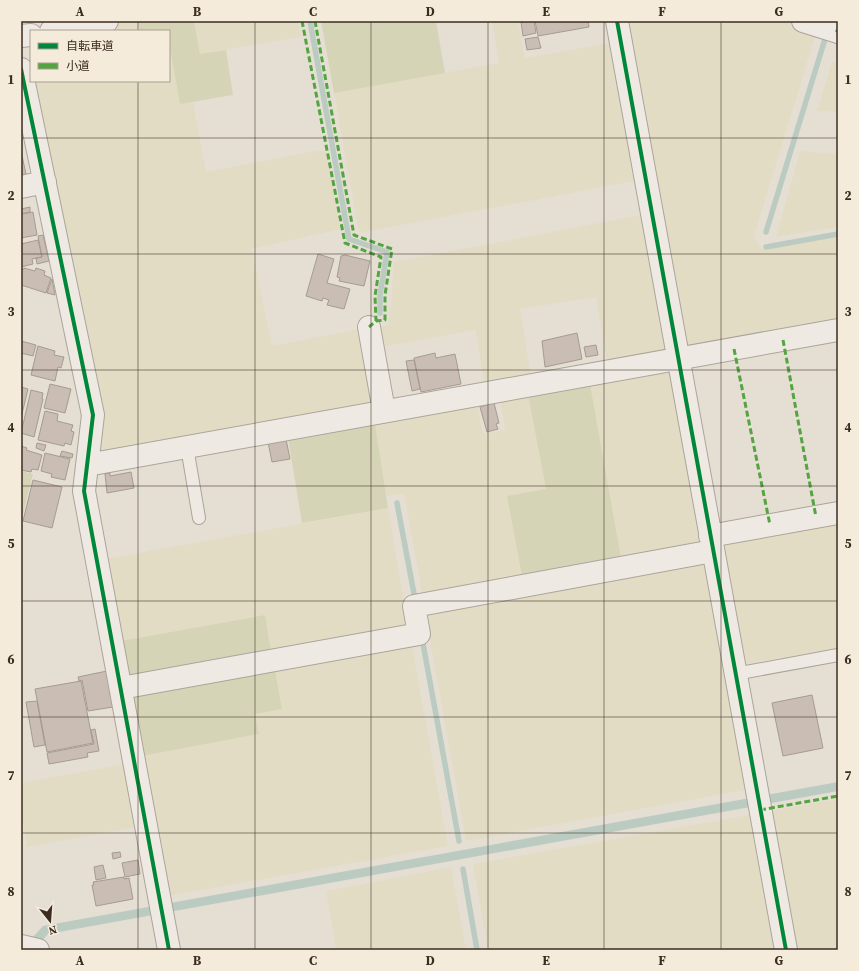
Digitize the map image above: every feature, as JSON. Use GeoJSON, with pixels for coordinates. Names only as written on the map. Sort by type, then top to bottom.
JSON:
{"type":"FeatureCollection","features":[{"type":"Feature","properties":{"kind":"street"},"geometry":{"type":"LineString","coordinates":[[57,30],[107,21]]}},
{"type":"Feature","properties":{"kind":"street"},"geometry":{"type":"LineString","coordinates":[[617,21],[786,950]]}},
{"type":"Feature","properties":{"kind":"street"},"geometry":{"type":"LineString","coordinates":[[803,21],[838,32]]}},
{"type":"Feature","properties":{"kind":"street"},"geometry":{"type":"LineString","coordinates":[[21,69],[93,415],[84,491],[169,950]]}},
{"type":"Feature","properties":{"kind":"street"},"geometry":{"type":"LineString","coordinates":[[21,187],[45,182]]}},
{"type":"Feature","properties":{"kind":"street"},"geometry":{"type":"LineString","coordinates":[[369,327],[384,411]]}},
{"type":"Feature","properties":{"kind":"street"},"geometry":{"type":"LineString","coordinates":[[87,465],[838,330]]}},
{"type":"Feature","properties":{"kind":"street"},"geometry":{"type":"LineString","coordinates":[[121,688],[419,634],[414,606],[712,543],[838,513]]}},
{"type":"Feature","properties":{"kind":"lane"},"geometry":{"type":"LineString","coordinates":[[187,447],[198,518]]}},
{"type":"Feature","properties":{"kind":"lane"},"geometry":{"type":"LineString","coordinates":[[735,674],[838,655]]}},
{"type":"Feature","properties":{"kind":"shaded area"},"geometry":{"type":"Polygon","coordinates":[[[127,21],[138,21],[140,30],[78,30],[127,21]]]}},
{"type":"Feature","properties":{"kind":"shaded area"},"geometry":{"type":"Polygon","coordinates":[[[138,21],[194,21],[200,54],[226,50],[233,95],[180,104],[170,49],[170,30],[140,30],[138,21]]]}},
{"type":"Feature","properties":{"kind":"shaded area"},"geometry":{"type":"Polygon","coordinates":[[[194,21],[298,21],[301,37],[200,54],[194,21]]]}},
{"type":"Feature","properties":{"kind":"shaded area"},"geometry":{"type":"Polygon","coordinates":[[[321,21],[436,21],[445,73],[334,93],[321,21]]]}},
{"type":"Feature","properties":{"kind":"shaded area"},"geometry":{"type":"Polygon","coordinates":[[[492,21],[518,21],[525,58],[616,42],[640,180],[359,233],[334,93],[499,63],[492,21]]]}},
{"type":"Feature","properties":{"kind":"shaded area"},"geometry":{"type":"Polygon","coordinates":[[[626,21],[789,21],[812,29],[810,35],[815,37],[754,236],[762,249],[838,236],[838,321],[689,347],[683,342],[626,21]]]}},
{"type":"Feature","properties":{"kind":"shaded area"},"geometry":{"type":"Polygon","coordinates":[[[170,49],[180,104],[193,102],[206,172],[320,150],[326,152],[340,229],[252,249],[272,346],[364,328],[375,404],[106,453],[99,449],[103,425],[32,82],[170,82],[170,49]]]}},
{"type":"Feature","properties":{"kind":"shaded area"},"geometry":{"type":"Polygon","coordinates":[[[832,61],[838,62],[838,112],[817,111],[832,61]]]}},
{"type":"Feature","properties":{"kind":"shaded area"},"geometry":{"type":"Polygon","coordinates":[[[800,151],[838,154],[838,227],[776,237],[800,151]]]}},
{"type":"Feature","properties":{"kind":"shaded area"},"geometry":{"type":"Polygon","coordinates":[[[646,214],[669,344],[663,352],[607,362],[596,297],[520,309],[531,377],[485,384],[475,330],[382,347],[376,327],[389,325],[394,262],[646,214]]]}},
{"type":"Feature","properties":{"kind":"shaded area"},"geometry":{"type":"Polygon","coordinates":[[[669,369],[704,548],[622,563],[590,384],[669,369]]]}},
{"type":"Feature","properties":{"kind":"shaded area"},"geometry":{"type":"Polygon","coordinates":[[[590,384],[622,563],[523,581],[507,496],[546,489],[528,395],[590,384]]]}},
{"type":"Feature","properties":{"kind":"shaded area"},"geometry":{"type":"Polygon","coordinates":[[[528,395],[546,489],[523,581],[423,599],[404,493],[386,496],[375,424],[477,404],[483,434],[505,430],[500,400],[528,395]]]}},
{"type":"Feature","properties":{"kind":"shaded area"},"geometry":{"type":"Polygon","coordinates":[[[375,424],[388,508],[302,523],[288,438],[375,424]]]}},
{"type":"Feature","properties":{"kind":"shaded area"},"geometry":{"type":"Polygon","coordinates":[[[21,471],[33,474],[21,522],[21,471]]]}},
{"type":"Feature","properties":{"kind":"shaded area"},"geometry":{"type":"Polygon","coordinates":[[[388,508],[409,632],[272,657],[265,615],[121,641],[105,559],[388,508]]]}},
{"type":"Feature","properties":{"kind":"shaded area"},"geometry":{"type":"Polygon","coordinates":[[[838,517],[838,648],[741,665],[721,538],[838,517]]]}},
{"type":"Feature","properties":{"kind":"shaded area"},"geometry":{"type":"Polygon","coordinates":[[[708,556],[750,789],[466,841],[424,607],[708,556]]]}},
{"type":"Feature","properties":{"kind":"shaded area"},"geometry":{"type":"Polygon","coordinates":[[[265,615],[272,657],[128,679],[121,641],[265,615]]]}},
{"type":"Feature","properties":{"kind":"shaded area"},"geometry":{"type":"Polygon","coordinates":[[[411,640],[448,846],[168,896],[142,756],[259,734],[255,714],[274,665],[411,640]]]}},
{"type":"Feature","properties":{"kind":"shaded area"},"geometry":{"type":"Polygon","coordinates":[[[274,665],[282,709],[255,714],[259,734],[142,756],[131,695],[274,665]]]}},
{"type":"Feature","properties":{"kind":"shaded area"},"geometry":{"type":"Polygon","coordinates":[[[125,764],[136,827],[27,847],[21,811],[21,783],[125,764]]]}},
{"type":"Feature","properties":{"kind":"shaded area"},"geometry":{"type":"Polygon","coordinates":[[[838,782],[838,791],[48,934],[33,950],[21,950],[43,926],[838,782]]]}},
{"type":"Feature","properties":{"kind":"shaded area"},"geometry":{"type":"Polygon","coordinates":[[[838,799],[838,950],[795,950],[771,811],[838,799]]]}},
{"type":"Feature","properties":{"kind":"shaded area"},"geometry":{"type":"Polygon","coordinates":[[[754,814],[778,950],[488,950],[473,864],[754,814]]]}},
{"type":"Feature","properties":{"kind":"shaded area"},"geometry":{"type":"Polygon","coordinates":[[[451,867],[466,950],[336,950],[326,891],[451,867]]]}},
{"type":"Feature","properties":{"kind":"building"},"geometry":{"type":"Polygon","coordinates":[[[534,21],[536,33],[523,36],[521,22],[534,21]]]}},
{"type":"Feature","properties":{"kind":"building"},"geometry":{"type":"Polygon","coordinates":[[[535,21],[588,21],[589,27],[538,36],[535,21]]]}},
{"type":"Feature","properties":{"kind":"building"},"geometry":{"type":"Polygon","coordinates":[[[538,37],[541,48],[527,50],[525,39],[538,37]]]}},
{"type":"Feature","properties":{"kind":"building"},"geometry":{"type":"Polygon","coordinates":[[[21,151],[26,174],[21,175],[21,151]]]}},
{"type":"Feature","properties":{"kind":"building"},"geometry":{"type":"Polygon","coordinates":[[[30,207],[30,212],[21,214],[21,209],[30,207]]]}},
{"type":"Feature","properties":{"kind":"building"},"geometry":{"type":"Polygon","coordinates":[[[33,212],[37,235],[21,238],[21,214],[33,212]]]}},
{"type":"Feature","properties":{"kind":"building"},"geometry":{"type":"Polygon","coordinates":[[[43,235],[49,261],[37,264],[36,258],[42,257],[38,236],[43,235]]]}},
{"type":"Feature","properties":{"kind":"building"},"geometry":{"type":"Polygon","coordinates":[[[38,240],[42,257],[32,259],[33,264],[21,267],[21,244],[38,240]]]}},
{"type":"Feature","properties":{"kind":"building"},"geometry":{"type":"Polygon","coordinates":[[[318,254],[334,259],[327,283],[350,289],[344,309],[327,305],[329,300],[323,298],[322,301],[306,296],[318,254]]]}},
{"type":"Feature","properties":{"kind":"building"},"geometry":{"type":"Polygon","coordinates":[[[345,255],[370,261],[364,286],[339,281],[340,278],[337,277],[341,256],[345,255]]]}},
{"type":"Feature","properties":{"kind":"building"},"geometry":{"type":"Polygon","coordinates":[[[24,268],[35,271],[36,268],[45,271],[44,275],[51,278],[46,293],[21,285],[21,269],[24,268]]]}},
{"type":"Feature","properties":{"kind":"building"},"geometry":{"type":"Polygon","coordinates":[[[52,279],[55,295],[47,293],[52,279]]]}},
{"type":"Feature","properties":{"kind":"building"},"geometry":{"type":"Polygon","coordinates":[[[577,333],[582,359],[545,367],[542,341],[577,333]]]}},
{"type":"Feature","properties":{"kind":"building"},"geometry":{"type":"Polygon","coordinates":[[[21,341],[36,345],[33,356],[21,353],[21,341]]]}},
{"type":"Feature","properties":{"kind":"building"},"geometry":{"type":"Polygon","coordinates":[[[596,345],[598,355],[586,357],[584,347],[596,345]]]}},
{"type":"Feature","properties":{"kind":"building"},"geometry":{"type":"Polygon","coordinates":[[[38,346],[55,351],[54,355],[64,357],[61,368],[58,367],[55,381],[31,375],[38,346]]]}},
{"type":"Feature","properties":{"kind":"building"},"geometry":{"type":"Polygon","coordinates":[[[435,353],[436,358],[455,354],[461,384],[421,392],[414,358],[435,353]]]}},
{"type":"Feature","properties":{"kind":"building"},"geometry":{"type":"Polygon","coordinates":[[[414,360],[420,389],[412,391],[406,361],[414,360]]]}},
{"type":"Feature","properties":{"kind":"building"},"geometry":{"type":"Polygon","coordinates":[[[50,384],[71,389],[65,413],[44,408],[50,384]]]}},
{"type":"Feature","properties":{"kind":"building"},"geometry":{"type":"Polygon","coordinates":[[[21,387],[28,389],[21,418],[21,387]]]}},
{"type":"Feature","properties":{"kind":"building"},"geometry":{"type":"Polygon","coordinates":[[[31,390],[43,393],[43,399],[34,437],[21,433],[31,390]]]}},
{"type":"Feature","properties":{"kind":"building"},"geometry":{"type":"Polygon","coordinates":[[[494,403],[499,423],[496,424],[498,429],[487,432],[480,407],[494,403]]]}},
{"type":"Feature","properties":{"kind":"building"},"geometry":{"type":"Polygon","coordinates":[[[45,411],[58,414],[57,421],[73,425],[71,431],[74,432],[71,445],[65,443],[64,446],[38,440],[45,411]]]}},
{"type":"Feature","properties":{"kind":"building"},"geometry":{"type":"Polygon","coordinates":[[[286,439],[290,459],[272,462],[268,442],[286,439]]]}},
{"type":"Feature","properties":{"kind":"building"},"geometry":{"type":"Polygon","coordinates":[[[37,443],[46,445],[44,451],[36,448],[37,443]]]}},
{"type":"Feature","properties":{"kind":"building"},"geometry":{"type":"Polygon","coordinates":[[[21,446],[27,448],[26,450],[42,455],[38,470],[32,469],[31,472],[21,470],[21,446]]]}},
{"type":"Feature","properties":{"kind":"building"},"geometry":{"type":"Polygon","coordinates":[[[62,451],[73,454],[72,458],[60,456],[62,451]]]}},
{"type":"Feature","properties":{"kind":"building"},"geometry":{"type":"Polygon","coordinates":[[[45,453],[70,459],[65,480],[51,477],[52,474],[41,471],[45,453]]]}},
{"type":"Feature","properties":{"kind":"building"},"geometry":{"type":"Polygon","coordinates":[[[131,472],[134,488],[107,493],[105,474],[110,473],[110,476],[131,472]]]}},
{"type":"Feature","properties":{"kind":"building"},"geometry":{"type":"Polygon","coordinates":[[[33,480],[62,487],[52,528],[23,521],[33,480]]]}},
{"type":"Feature","properties":{"kind":"building"},"geometry":{"type":"Polygon","coordinates":[[[107,671],[113,707],[88,711],[82,680],[79,681],[78,677],[107,671]]]}},
{"type":"Feature","properties":{"kind":"building"},"geometry":{"type":"Polygon","coordinates":[[[81,681],[93,743],[47,752],[35,689],[81,681]]]}},
{"type":"Feature","properties":{"kind":"building"},"geometry":{"type":"Polygon","coordinates":[[[812,695],[823,748],[783,756],[772,703],[812,695]]]}},
{"type":"Feature","properties":{"kind":"building"},"geometry":{"type":"Polygon","coordinates":[[[37,701],[45,745],[34,747],[26,702],[37,701]]]}},
{"type":"Feature","properties":{"kind":"building"},"geometry":{"type":"Polygon","coordinates":[[[95,729],[99,751],[87,753],[88,757],[49,764],[47,753],[94,744],[91,730],[95,729]]]}},
{"type":"Feature","properties":{"kind":"building"},"geometry":{"type":"Polygon","coordinates":[[[120,852],[121,857],[113,859],[112,853],[120,852]]]}},
{"type":"Feature","properties":{"kind":"building"},"geometry":{"type":"Polygon","coordinates":[[[138,860],[140,874],[125,877],[122,863],[138,860]]]}},
{"type":"Feature","properties":{"kind":"building"},"geometry":{"type":"Polygon","coordinates":[[[103,865],[106,878],[96,880],[94,867],[103,865]]]}},
{"type":"Feature","properties":{"kind":"building"},"geometry":{"type":"Polygon","coordinates":[[[124,877],[124,879],[129,878],[133,899],[96,906],[92,885],[94,885],[93,882],[124,877]]]}},
{"type":"Feature","properties":{"kind":"waterway"},"geometry":{"type":"LineString","coordinates":[[310,21],[349,239],[387,252],[380,295],[380,313]]}},
{"type":"Feature","properties":{"kind":"waterway"},"geometry":{"type":"LineString","coordinates":[[766,232],[825,39],[830,37]]}},
{"type":"Feature","properties":{"kind":"waterway"},"geometry":{"type":"LineString","coordinates":[[766,247],[838,234]]}},
{"type":"Feature","properties":{"kind":"waterway"},"geometry":{"type":"LineString","coordinates":[[397,503],[415,599]]}},
{"type":"Feature","properties":{"kind":"waterway"},"geometry":{"type":"LineString","coordinates":[[422,638],[459,841]]}},
{"type":"Feature","properties":{"kind":"waterway"},"geometry":{"type":"LineString","coordinates":[[463,869],[477,950]]}},
{"type":"Feature","properties":{"kind":"marked path"},"geometry":{"type":"LineString","coordinates":[[302,21],[345,243],[381,257],[375,296],[376,321],[369,327]]}},
{"type":"Feature","properties":{"kind":"marked path"},"geometry":{"type":"LineString","coordinates":[[315,21],[354,235],[392,249],[385,295],[385,320],[376,321]]}},
{"type":"Feature","properties":{"kind":"marked path"},"geometry":{"type":"LineString","coordinates":[[783,340],[816,517]]}},
{"type":"Feature","properties":{"kind":"marked path"},"geometry":{"type":"LineString","coordinates":[[734,349],[770,525]]}},
{"type":"Feature","properties":{"kind":"marked path"},"geometry":{"type":"LineString","coordinates":[[760,810],[838,796]]}},
{"type":"Feature","properties":{"kind":"cycle path"},"geometry":{"type":"LineString","coordinates":[[617,21],[786,950]]}},
{"type":"Feature","properties":{"kind":"cycle path"},"geometry":{"type":"LineString","coordinates":[[21,69],[93,415],[84,491],[169,950]]}}]}
